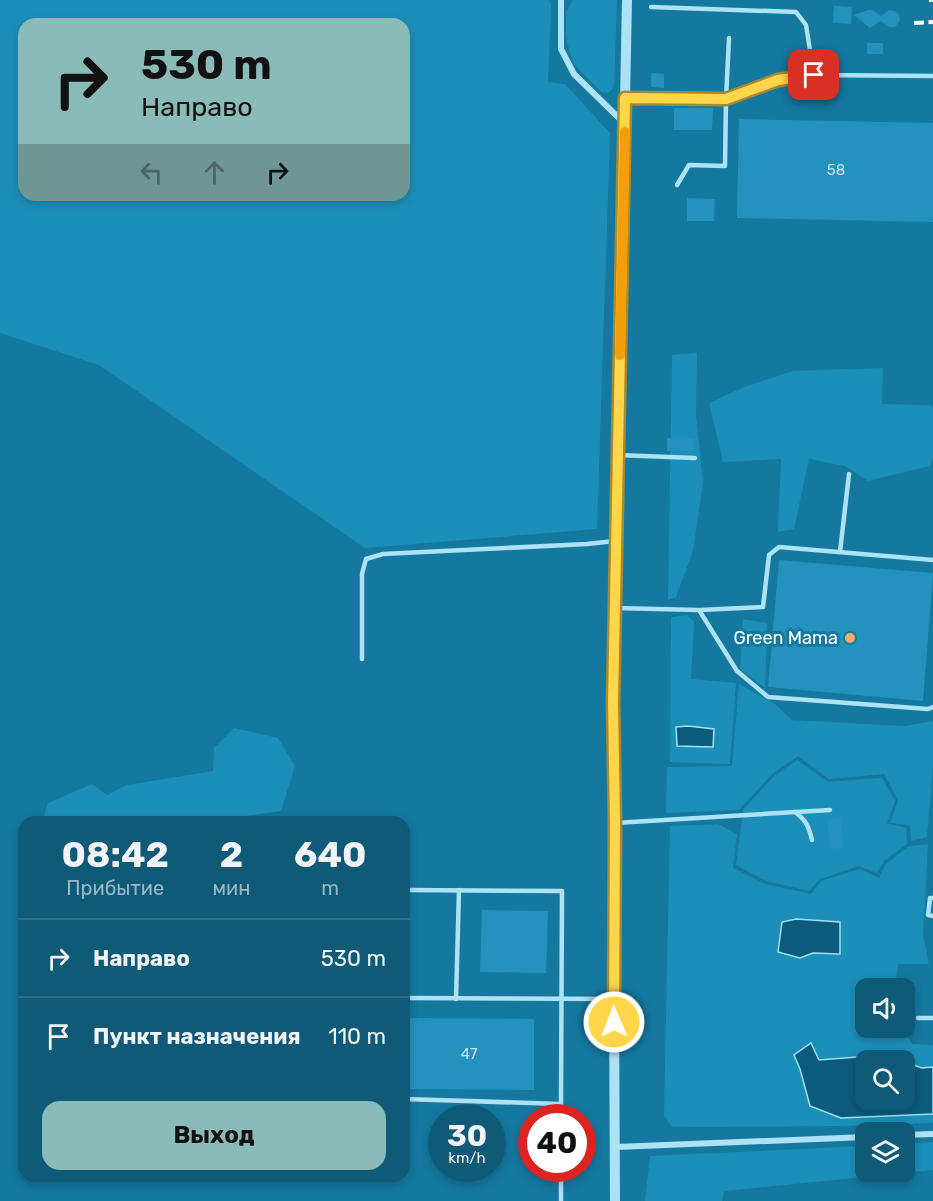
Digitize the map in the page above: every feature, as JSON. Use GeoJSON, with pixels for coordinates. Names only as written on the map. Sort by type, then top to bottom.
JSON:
{"type":"FeatureCollection","features":[{"type":"Feature","properties":{"kind":"street"},"geometry":{"type":"LineString","coordinates":[[562,0],[561,49],[574,74],[625,124]]}},
{"type":"Feature","properties":{"kind":"street"},"geometry":{"type":"LineString","coordinates":[[615,1201],[613,702],[627,0]]}},
{"type":"Feature","properties":{"kind":"street"},"geometry":{"type":"LineString","coordinates":[[915,1135],[933,1134]]}},
{"type":"Feature","properties":{"kind":"street"},"geometry":{"type":"LineString","coordinates":[[616,1147],[855,1137]]}},
{"type":"Feature","properties":{"kind":"lane"},"geometry":{"type":"LineString","coordinates":[[651,7],[796,12],[806,25],[814,75]]}},
{"type":"Feature","properties":{"kind":"lane"},"geometry":{"type":"LineString","coordinates":[[678,185],[689,165],[725,166],[729,38]]}},
{"type":"Feature","properties":{"kind":"lane"},"geometry":{"type":"LineString","coordinates":[[625,98],[726,99],[778,80],[814,75],[933,76]]}},
{"type":"Feature","properties":{"kind":"lane"},"geometry":{"type":"LineString","coordinates":[[617,455],[696,458]]}},
{"type":"Feature","properties":{"kind":"lane"},"geometry":{"type":"LineString","coordinates":[[840,552],[849,474]]}},
{"type":"Feature","properties":{"kind":"lane"},"geometry":{"type":"LineString","coordinates":[[362,658],[362,574],[366,559],[384,554],[615,541]]}},
{"type":"Feature","properties":{"kind":"lane"},"geometry":{"type":"LineString","coordinates":[[614,608],[699,610],[763,607],[769,555],[779,547],[933,560]]}},
{"type":"Feature","properties":{"kind":"lane"},"geometry":{"type":"LineString","coordinates":[[699,610],[737,671],[768,697],[928,709],[933,707]]}},
{"type":"Feature","properties":{"kind":"lane"},"geometry":{"type":"LineString","coordinates":[[615,823],[830,810]]}},
{"type":"Feature","properties":{"kind":"lane"},"geometry":{"type":"LineString","coordinates":[[795,812],[810,827],[812,840]]}},
{"type":"Feature","properties":{"kind":"lane"},"geometry":{"type":"LineString","coordinates":[[410,890],[562,891],[561,1104],[410,1099]]}},
{"type":"Feature","properties":{"kind":"lane"},"geometry":{"type":"LineString","coordinates":[[456,999],[459,890]]}},
{"type":"Feature","properties":{"kind":"lane"},"geometry":{"type":"LineString","coordinates":[[933,898],[930,898],[928,915],[933,916]]}},
{"type":"Feature","properties":{"kind":"lane"},"geometry":{"type":"LineString","coordinates":[[410,998],[614,999]]}},
{"type":"Feature","properties":{"kind":"lane"},"geometry":{"type":"LineString","coordinates":[[918,1018],[933,1018]]}},
{"type":"Feature","properties":{"kind":"lane"},"geometry":{"type":"LineString","coordinates":[[561,1182],[561,1201]]}},
{"type":"Feature","properties":{"kind":"shaded area"},"geometry":{"type":"Polygon","coordinates":[[[0,0],[549,0],[551,5],[548,82],[565,84],[610,133],[597,529],[365,548],[99,365],[0,333],[0,0]]]}},
{"type":"Feature","properties":{"kind":"shaded area"},"geometry":{"type":"Polygon","coordinates":[[[573,0],[617,0],[614,85],[608,93],[601,92],[574,64],[566,37],[566,11],[573,0]]]}},
{"type":"Feature","properties":{"kind":"shaded area"},"geometry":{"type":"Polygon","coordinates":[[[697,353],[696,416],[703,482],[693,551],[676,597],[668,600],[672,355],[697,353]]]}},
{"type":"Feature","properties":{"kind":"shaded area"},"geometry":{"type":"Polygon","coordinates":[[[883,368],[882,404],[930,405],[933,407],[933,457],[930,466],[868,481],[845,466],[809,459],[794,529],[778,532],[781,459],[723,462],[709,403],[744,387],[793,371],[883,368]]]}},
{"type":"Feature","properties":{"kind":"shaded area"},"geometry":{"type":"Polygon","coordinates":[[[687,615],[694,622],[691,679],[736,683],[730,764],[670,762],[671,617],[687,615]]]}},
{"type":"Feature","properties":{"kind":"shaded area"},"geometry":{"type":"Polygon","coordinates":[[[743,619],[767,623],[765,688],[740,669],[743,619]]]}},
{"type":"Feature","properties":{"kind":"shaded area"},"geometry":{"type":"Polygon","coordinates":[[[739,684],[775,704],[792,720],[905,726],[933,721],[933,765],[927,837],[911,841],[910,825],[890,823],[898,800],[884,774],[829,779],[798,756],[773,773],[739,810],[666,813],[667,767],[732,766],[739,684]]]}},
{"type":"Feature","properties":{"kind":"shaded area"},"geometry":{"type":"Polygon","coordinates":[[[676,727],[714,729],[713,747],[677,746],[676,727]]]}},
{"type":"Feature","properties":{"kind":"shaded area"},"geometry":{"type":"Polygon","coordinates":[[[234,728],[278,738],[295,766],[281,811],[246,816],[44,816],[48,803],[92,784],[107,795],[127,785],[213,771],[214,748],[234,728]]]}},
{"type":"Feature","properties":{"kind":"shaded area"},"geometry":{"type":"Polygon","coordinates":[[[797,760],[828,782],[882,778],[895,801],[887,823],[906,828],[907,844],[884,861],[877,873],[859,866],[820,879],[809,891],[766,881],[736,865],[743,810],[773,777],[797,760]]]}},
{"type":"Feature","properties":{"kind":"shaded area"},"geometry":{"type":"Polygon","coordinates":[[[718,824],[737,834],[733,868],[765,884],[811,894],[821,881],[860,869],[879,878],[886,864],[909,846],[928,844],[923,935],[929,964],[898,964],[896,978],[855,978],[855,1038],[909,1038],[912,1044],[933,1045],[933,1067],[922,1068],[915,1066],[915,1050],[855,1050],[855,1057],[819,1060],[794,1055],[810,1106],[841,1118],[933,1114],[933,1123],[855,1122],[855,1126],[842,1126],[672,1127],[664,1116],[670,826],[718,824]],[[840,922],[813,953],[840,954],[840,922]]]}},
{"type":"Feature","properties":{"kind":"shaded area"},"geometry":{"type":"Polygon","coordinates":[[[796,919],[840,922],[840,954],[813,953],[800,958],[778,952],[782,922],[796,919]]]}},
{"type":"Feature","properties":{"kind":"shaded area"},"geometry":{"type":"Polygon","coordinates":[[[811,1043],[819,1060],[855,1057],[855,1110],[915,1110],[915,1066],[922,1068],[933,1067],[933,1114],[841,1118],[810,1106],[794,1055],[811,1043]]]}},
{"type":"Feature","properties":{"kind":"shaded area"},"geometry":{"type":"Polygon","coordinates":[[[933,1142],[933,1170],[915,1172],[915,1143],[933,1142]]]}},
{"type":"Feature","properties":{"kind":"shaded area"},"geometry":{"type":"Polygon","coordinates":[[[855,1146],[855,1178],[724,1191],[722,1201],[645,1201],[650,1156],[855,1146]]]}},
{"type":"Feature","properties":{"kind":"building"},"geometry":{"type":"Polygon","coordinates":[[[834,6],[852,7],[851,24],[833,23],[834,6]]]}},
{"type":"Feature","properties":{"kind":"building"},"geometry":{"type":"Polygon","coordinates":[[[873,10],[881,16],[889,10],[895,11],[900,20],[895,27],[889,27],[881,21],[870,28],[854,15],[873,10]]]}},
{"type":"Feature","properties":{"kind":"building"},"geometry":{"type":"Polygon","coordinates":[[[867,43],[883,43],[883,54],[867,54],[867,43]]]}},
{"type":"Feature","properties":{"kind":"building"},"geometry":{"type":"Polygon","coordinates":[[[651,73],[664,74],[664,88],[651,87],[651,73]]]}},
{"type":"Feature","properties":{"kind":"building"},"geometry":{"type":"Polygon","coordinates":[[[674,108],[713,108],[712,130],[674,130],[674,108]]]}},
{"type":"Feature","properties":{"kind":"building"},"geometry":{"type":"Polygon","coordinates":[[[739,119],[933,123],[933,222],[737,218],[739,119]]]}},
{"type":"Feature","properties":{"kind":"building"},"geometry":{"type":"Polygon","coordinates":[[[687,198],[715,199],[714,221],[687,221],[687,198]]]}},
{"type":"Feature","properties":{"kind":"building"},"geometry":{"type":"Polygon","coordinates":[[[667,438],[693,439],[693,451],[667,451],[667,438]]]}},
{"type":"Feature","properties":{"kind":"building","name":"Green Mama"},"geometry":{"type":"Polygon","coordinates":[[[779,560],[933,573],[923,701],[768,687],[779,560]]]}},
{"type":"Feature","properties":{"kind":"building"},"geometry":{"type":"Polygon","coordinates":[[[841,818],[843,848],[830,849],[828,819],[841,818]]]}},
{"type":"Feature","properties":{"kind":"building"},"geometry":{"type":"Polygon","coordinates":[[[482,910],[548,911],[546,973],[480,972],[482,910]]]}},
{"type":"Feature","properties":{"kind":"building"},"geometry":{"type":"Polygon","coordinates":[[[410,1018],[534,1019],[534,1090],[410,1089],[410,1018]]]}},
{"type":"Feature","properties":{"kind":"railway"},"geometry":{"type":"LineString","coordinates":[[914,23],[933,22]]}},
{"type":"Feature","properties":{"kind":"slow traffic"},"geometry":{"type":"LineString","coordinates":[[620,355],[625,132]]}},
{"type":"Feature","properties":{"kind":"place","name":"Green Mama"},"geometry":{"type":"Point","coordinates":[850,638]}},
{"type":"Feature","properties":{"kind":"route"},"geometry":{"type":"LineString","coordinates":[[614,1022],[613,702],[625,98],[726,99],[778,80],[814,75]]}}]}
